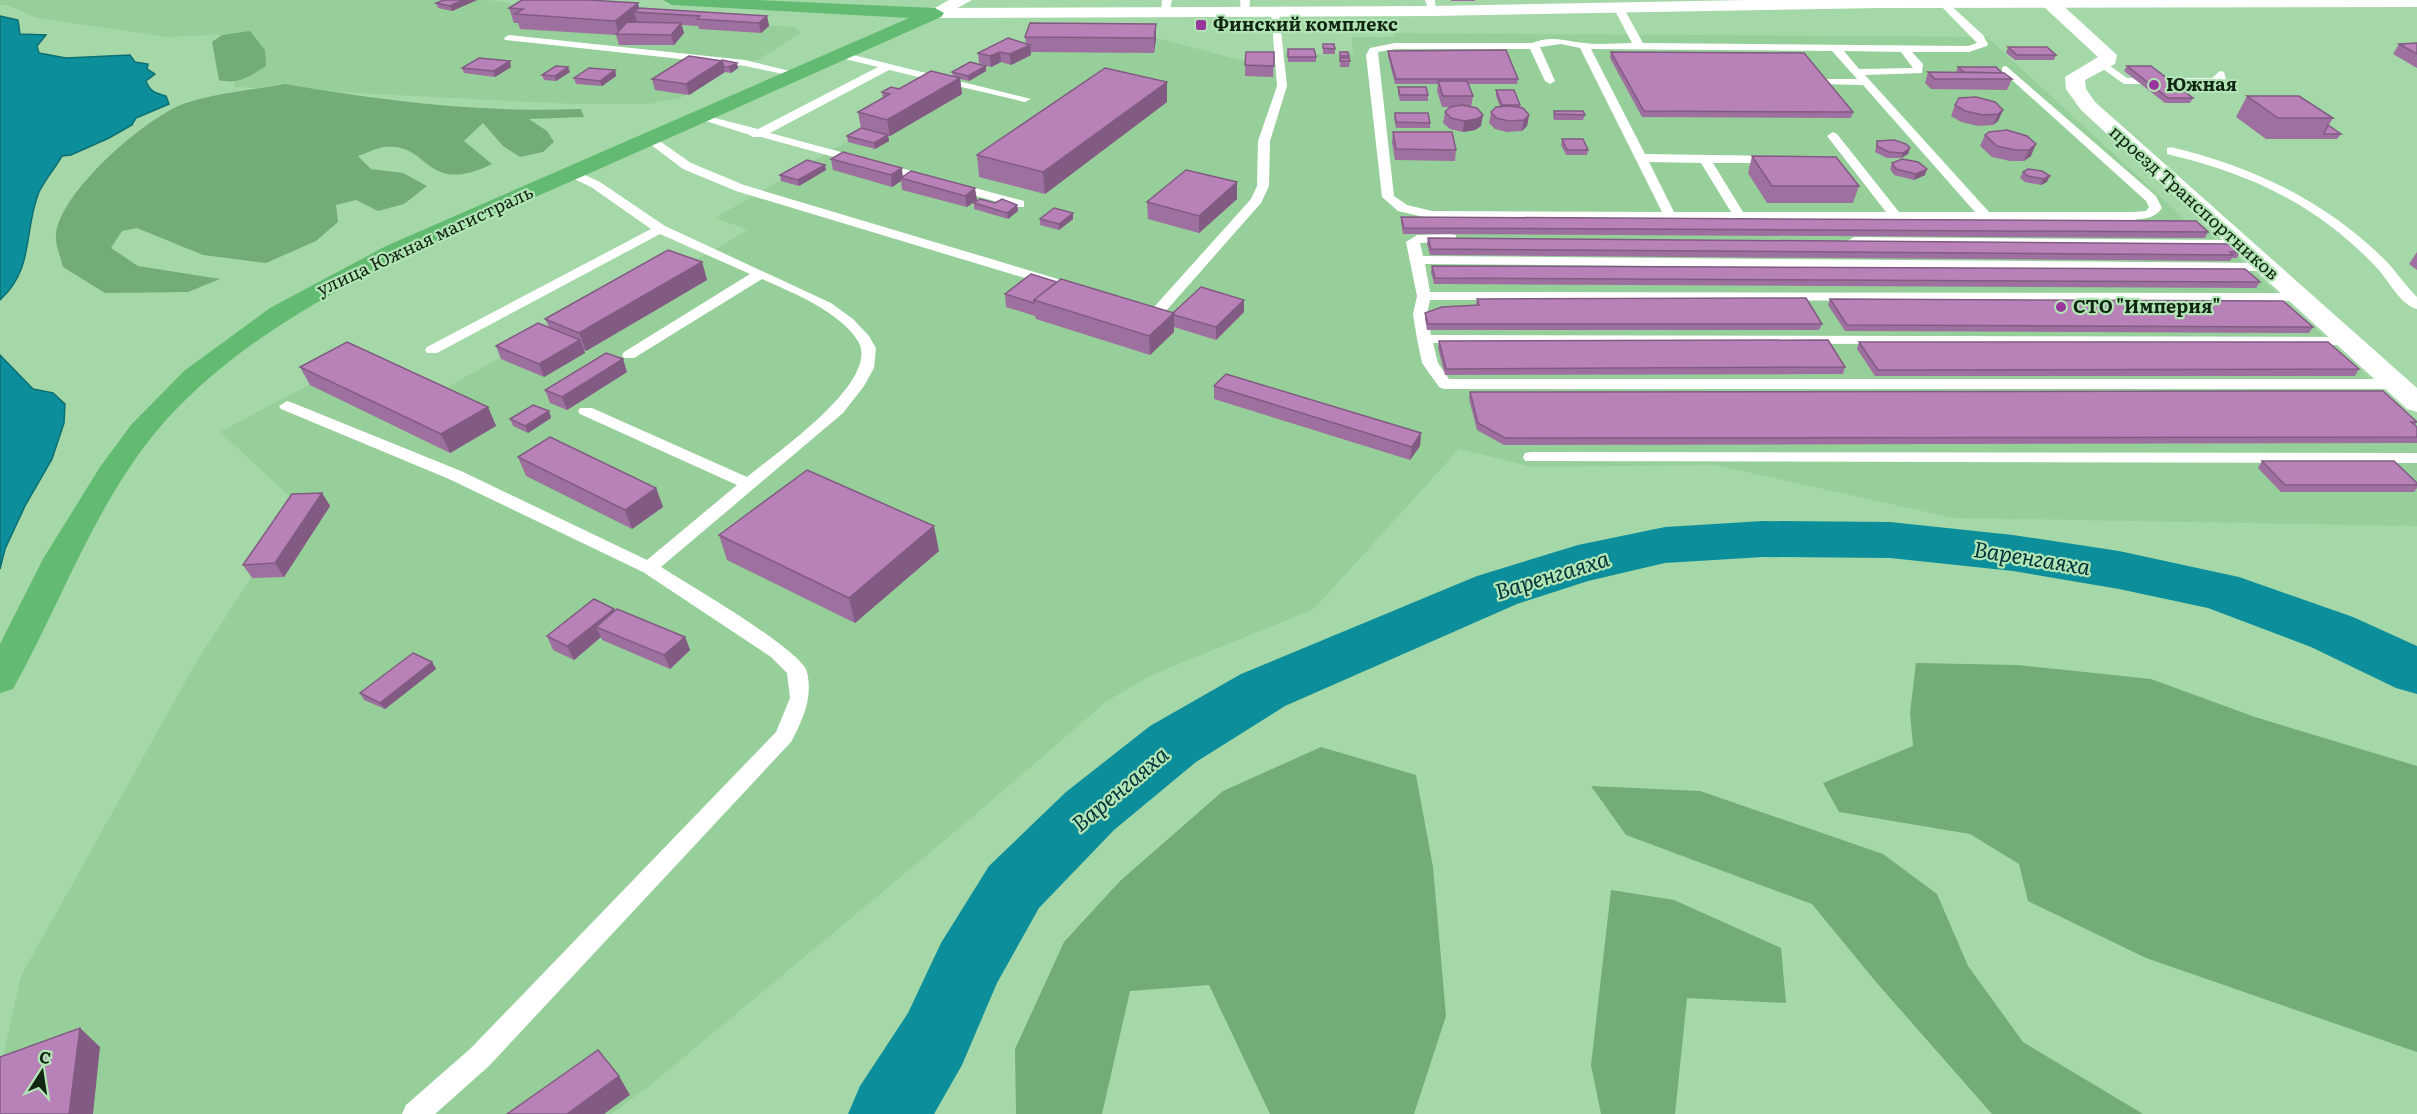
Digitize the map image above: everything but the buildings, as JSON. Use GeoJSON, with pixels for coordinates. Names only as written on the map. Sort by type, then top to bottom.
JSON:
{"type":"FeatureCollection","features":[{"type":"Feature","properties":{"kind":"highway"},"geometry":{"type":"LineString","coordinates":[[672,0],[828,10],[935,13]]}},
{"type":"Feature","properties":{"kind":"highway"},"geometry":{"type":"LineString","coordinates":[[828,10],[863,16],[871,20],[873,27],[871,32],[846,53]]}},
{"type":"Feature","properties":{"kind":"highway","name":"улица Южная магистраль"},"geometry":{"type":"LineString","coordinates":[[0,680],[60,559],[115,467],[141,431],[194,377],[279,314],[355,270],[935,13]]}},
{"type":"Feature","properties":{"kind":"street"},"geometry":{"type":"LineString","coordinates":[[935,13],[963,0]]}},
{"type":"Feature","properties":{"kind":"street"},"geometry":{"type":"LineString","coordinates":[[995,0],[1009,7],[1065,13]]}},
{"type":"Feature","properties":{"kind":"street"},"geometry":{"type":"LineString","coordinates":[[935,13],[1065,13],[1166,6],[1245,6],[1274,12],[1431,6],[1808,2],[2417,2]]}},
{"type":"Feature","properties":{"kind":"street"},"geometry":{"type":"LineString","coordinates":[[2065,2],[2107,55],[2108,60],[2103,64]]}},
{"type":"Feature","properties":{"kind":"street","name":"проезд Транспортников"},"geometry":{"type":"LineString","coordinates":[[2103,64],[2075,76],[2073,83],[2078,93],[2106,124],[2417,403]]}},
{"type":"Feature","properties":{"kind":"lane"},"geometry":{"type":"LineString","coordinates":[[1943,3],[1983,44],[1969,49],[1904,49],[1584,46],[1560,41],[1543,42],[1534,46],[1395,46],[1374,50],[1371,55],[1388,197],[1396,206],[1412,212],[1432,214],[1897,218],[1984,215],[2133,216],[2150,214],[2156,208],[2152,199],[2006,69]]}},
{"type":"Feature","properties":{"kind":"lane"},"geometry":{"type":"LineString","coordinates":[[1626,4],[1639,46]]}},
{"type":"Feature","properties":{"kind":"lane"},"geometry":{"type":"LineString","coordinates":[[1160,309],[1257,200],[1263,186],[1264,141],[1282,86],[1274,12]]}},
{"type":"Feature","properties":{"kind":"lane"},"geometry":{"type":"LineString","coordinates":[[509,38],[737,62],[797,74]]}},
{"type":"Feature","properties":{"kind":"lane"},"geometry":{"type":"LineString","coordinates":[[1534,46],[1550,81]]}},
{"type":"Feature","properties":{"kind":"lane"},"geometry":{"type":"LineString","coordinates":[[1584,46],[1670,216]]}},
{"type":"Feature","properties":{"kind":"lane"},"geometry":{"type":"LineString","coordinates":[[1835,48],[1984,215]]}},
{"type":"Feature","properties":{"kind":"lane"},"geometry":{"type":"LineString","coordinates":[[1856,72],[1918,71],[1918,64],[1904,49]]}},
{"type":"Feature","properties":{"kind":"lane"},"geometry":{"type":"LineString","coordinates":[[846,53],[886,67],[1025,99]]}},
{"type":"Feature","properties":{"kind":"lane"},"geometry":{"type":"LineString","coordinates":[[2103,64],[2124,81],[2212,81],[2221,79],[2220,75]]}},
{"type":"Feature","properties":{"kind":"lane"},"geometry":{"type":"LineString","coordinates":[[756,135],[886,67]]}},
{"type":"Feature","properties":{"kind":"lane"},"geometry":{"type":"LineString","coordinates":[[1822,82],[1864,82]]}},
{"type":"Feature","properties":{"kind":"lane"},"geometry":{"type":"LineString","coordinates":[[699,117],[756,135],[1020,204]]}},
{"type":"Feature","properties":{"kind":"lane"},"geometry":{"type":"LineString","coordinates":[[1833,135],[1897,218]]}},
{"type":"Feature","properties":{"kind":"lane"},"geometry":{"type":"LineString","coordinates":[[650,139],[687,166],[740,188],[1066,285]]}},
{"type":"Feature","properties":{"kind":"lane"},"geometry":{"type":"LineString","coordinates":[[2171,151],[2234,166],[2287,192],[2358,243],[2417,305]]}},
{"type":"Feature","properties":{"kind":"lane"},"geometry":{"type":"LineString","coordinates":[[1641,158],[1786,159]]}},
{"type":"Feature","properties":{"kind":"lane"},"geometry":{"type":"LineString","coordinates":[[1705,159],[1740,217]]}},
{"type":"Feature","properties":{"kind":"lane"},"geometry":{"type":"LineString","coordinates":[[572,173],[599,184],[660,229],[811,298],[843,317],[865,340],[869,359],[859,385],[837,410],[650,568]]}},
{"type":"Feature","properties":{"kind":"lane"},"geometry":{"type":"LineString","coordinates":[[432,350],[660,229]]}},
{"type":"Feature","properties":{"kind":"lane"},"geometry":{"type":"LineString","coordinates":[[1460,238],[1417,239],[1413,242],[1424,296],[1420,314],[1424,339],[1430,363],[1444,384],[2397,384]]}},
{"type":"Feature","properties":{"kind":"lane"},"geometry":{"type":"LineString","coordinates":[[1844,241],[2239,244]]}},
{"type":"Feature","properties":{"kind":"lane"},"geometry":{"type":"LineString","coordinates":[[1417,260],[2265,267]]}},
{"type":"Feature","properties":{"kind":"lane"},"geometry":{"type":"LineString","coordinates":[[629,355],[759,274]]}},
{"type":"Feature","properties":{"kind":"lane"},"geometry":{"type":"LineString","coordinates":[[1424,296],[2298,297]]}},
{"type":"Feature","properties":{"kind":"lane"},"geometry":{"type":"LineString","coordinates":[[1424,339],[2348,341]]}},
{"type":"Feature","properties":{"kind":"lane"},"geometry":{"type":"LineString","coordinates":[[287,406],[455,475],[650,568],[778,652],[797,670],[800,698],[784,736],[480,1057],[415,1114]]}},
{"type":"Feature","properties":{"kind":"lane"},"geometry":{"type":"LineString","coordinates":[[586,411],[750,484]]}},
{"type":"Feature","properties":{"kind":"lane"},"geometry":{"type":"LineString","coordinates":[[1531,457],[2417,458]]}},
{"type":"Feature","properties":{"kind":"shaded area"},"geometry":{"type":"Polygon","coordinates":[[[0,0],[489,0],[536,8],[534,11],[794,27],[801,33],[758,60],[749,61],[731,73],[725,72],[680,98],[649,104],[571,104],[234,87],[232,34],[167,37],[37,18],[7,5],[0,5],[0,0]]]}},
{"type":"Feature","properties":{"kind":"shaded area"},"geometry":{"type":"Polygon","coordinates":[[[250,31],[265,50],[266,66],[238,80],[219,80],[212,42],[222,35],[250,31]]]}},
{"type":"Feature","properties":{"kind":"shaded area"},"geometry":{"type":"Polygon","coordinates":[[[1394,33],[1987,37],[2192,226],[2204,226],[2417,422],[2417,526],[1953,518],[1715,465],[1532,467],[1459,449],[1314,609],[1152,675],[1107,701],[968,821],[653,1083],[611,1114],[0,1114],[0,1069],[21,976],[198,659],[299,505],[220,432],[310,384],[433,395],[543,334],[681,269],[748,230],[715,218],[862,133],[944,81],[1032,37],[1156,38],[1244,61],[1284,54],[1354,54],[1351,37],[1394,37],[1394,33]]]}},
{"type":"Feature","properties":{"kind":"shaded area"},"geometry":{"type":"Polygon","coordinates":[[[285,84],[358,96],[433,104],[507,109],[581,109],[584,117],[529,119],[547,131],[554,142],[543,152],[520,157],[503,146],[483,123],[464,141],[492,164],[470,173],[453,175],[440,172],[411,152],[400,148],[385,147],[358,156],[371,169],[403,173],[427,186],[404,204],[378,211],[356,200],[336,205],[338,222],[316,241],[266,263],[203,255],[137,228],[122,231],[111,248],[138,266],[220,279],[188,292],[105,293],[63,267],[56,240],[60,219],[71,199],[88,179],[128,139],[170,110],[186,103],[223,94],[285,84]]]}},
{"type":"Feature","properties":{"kind":"shaded area"},"geometry":{"type":"Polygon","coordinates":[[[1916,663],[2017,665],[2151,679],[2255,717],[2417,766],[2417,1052],[2146,958],[2028,901],[2019,864],[1970,834],[1839,812],[1823,783],[1913,746],[1910,713],[1916,663]]]}},
{"type":"Feature","properties":{"kind":"shaded area"},"geometry":{"type":"Polygon","coordinates":[[[1321,747],[1416,775],[1433,867],[1446,1016],[1414,1114],[1270,1114],[1209,985],[1130,991],[1102,1114],[1016,1114],[1015,1049],[1064,942],[1120,881],[1223,791],[1321,747]]]}},
{"type":"Feature","properties":{"kind":"shaded area"},"geometry":{"type":"Polygon","coordinates":[[[1591,786],[1700,791],[1883,854],[1937,894],[1968,966],[2023,1042],[2143,1114],[1992,1114],[1876,982],[1812,904],[1626,835],[1591,786]]]}},
{"type":"Feature","properties":{"kind":"shaded area"},"geometry":{"type":"Polygon","coordinates":[[[1611,890],[1674,900],[1781,948],[1786,1003],[1687,998],[1675,1114],[1601,1114],[1591,1065],[1611,890]]]}},
{"type":"Feature","properties":{"kind":"water"},"geometry":{"type":"Polygon","coordinates":[[[0,16],[18,20],[20,34],[46,35],[37,46],[39,53],[66,58],[130,55],[135,62],[148,64],[147,69],[155,74],[146,81],[149,88],[166,96],[169,104],[136,118],[132,125],[109,138],[71,155],[62,156],[39,192],[24,262],[19,275],[0,300],[0,16]]]}},
{"type":"Feature","properties":{"kind":"water"},"geometry":{"type":"Polygon","coordinates":[[[0,355],[33,389],[53,393],[65,404],[64,423],[52,459],[25,506],[5,549],[0,569],[0,355]]]}},
{"type":"Feature","properties":{"kind":"waterway","name":"Варенгаяха"},"geometry":{"type":"LineString","coordinates":[[889,1114],[935,1039],[967,967],[1014,887],[1090,811],[1173,744],[1263,690],[1497,590],[1578,564],[1665,545],[1763,539],[1890,540],[2013,553],[2119,570],[2219,591],[2332,632],[2417,672]]}},
{"type":"Feature","properties":{"kind":"place","name":"Финский комплекс"},"geometry":{"type":"Point","coordinates":[1201,25]}},
{"type":"Feature","properties":{"kind":"place","name":"Южная"},"geometry":{"type":"Point","coordinates":[2154,85]}},
{"type":"Feature","properties":{"kind":"place","name":"СТО \"Империя\""},"geometry":{"type":"Point","coordinates":[2061,307]}}]}
